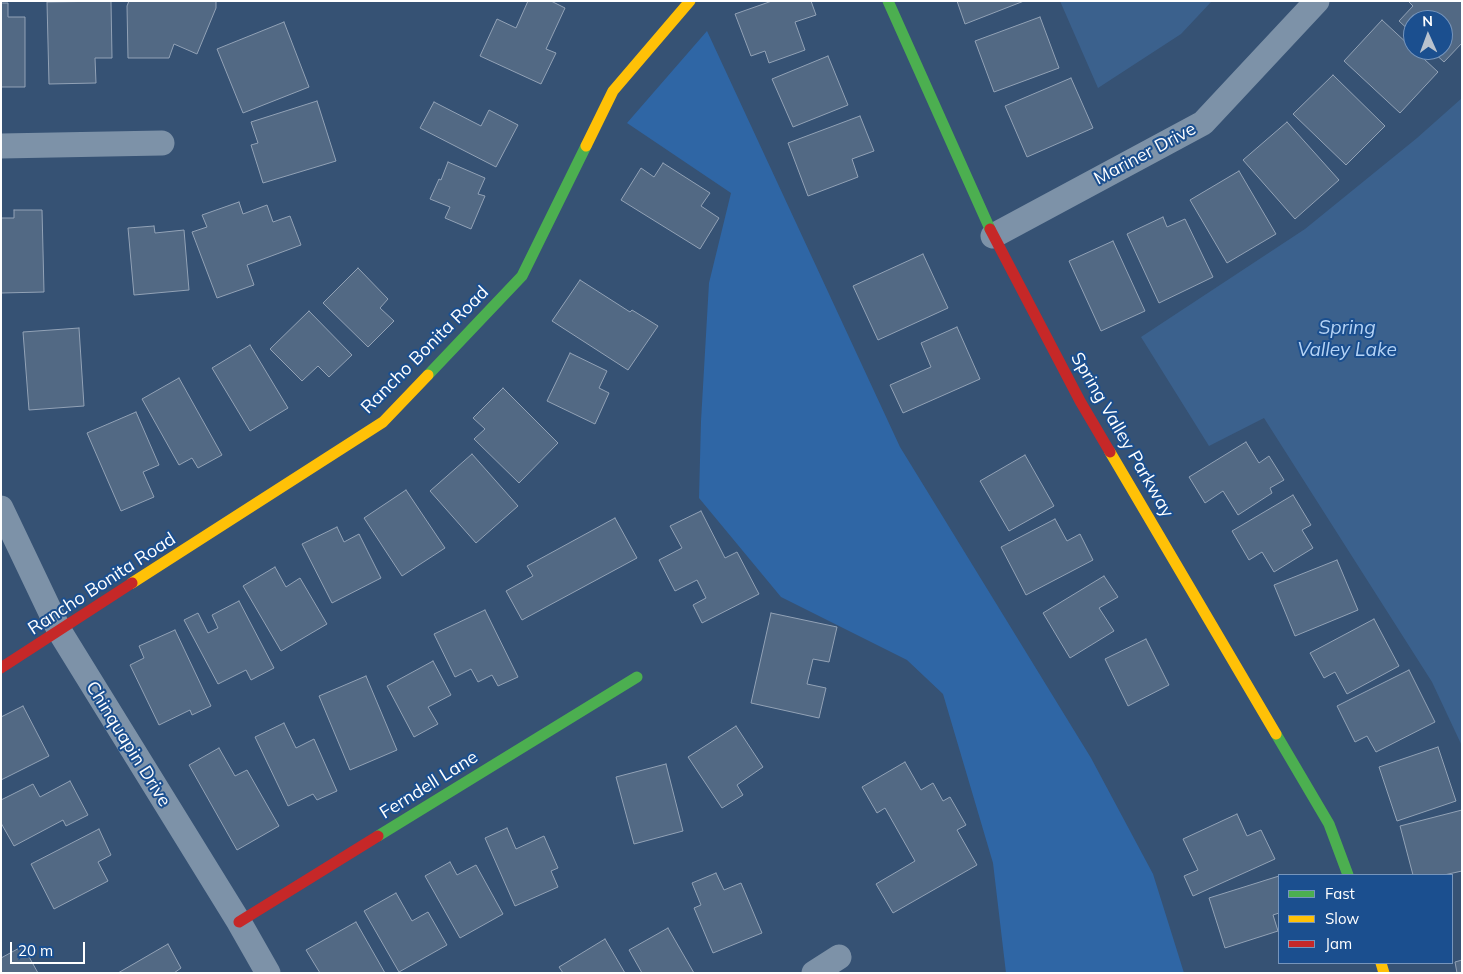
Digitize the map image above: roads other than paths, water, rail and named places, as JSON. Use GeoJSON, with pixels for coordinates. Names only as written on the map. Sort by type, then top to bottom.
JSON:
{"type":"FeatureCollection","features":[{"type":"Feature","properties":{"kind":"street","name":"Rancho Bonita Road"},"geometry":{"type":"LineString","coordinates":[[1,668],[60,632],[383,422],[522,276],[613,91],[690,1]]}},
{"type":"Feature","properties":{"kind":"street","name":"Spring Valley Parkway"},"geometry":{"type":"LineString","coordinates":[[888,1],[993,236],[1080,401],[1329,824],[1348,874]]}},
{"type":"Feature","properties":{"kind":"street","name":"Mariner Drive"},"geometry":{"type":"LineString","coordinates":[[993,236],[1202,122],[1317,1]]}},
{"type":"Feature","properties":{"kind":"street"},"geometry":{"type":"LineString","coordinates":[[1,146],[162,143]]}},
{"type":"Feature","properties":{"kind":"street","name":"Chinquapin Drive"},"geometry":{"type":"LineString","coordinates":[[1,508],[60,632],[239,922],[268,973]]}},
{"type":"Feature","properties":{"kind":"street","name":"Ferndell Lane"},"geometry":{"type":"LineString","coordinates":[[239,922],[637,677]]}},
{"type":"Feature","properties":{"kind":"street"},"geometry":{"type":"LineString","coordinates":[[814,973],[839,957]]}},
{"type":"Feature","properties":{"kind":"water"},"geometry":{"type":"Polygon","coordinates":[[[1060,1],[1212,1],[1181,34],[1098,88],[1060,1]]]}},
{"type":"Feature","properties":{"kind":"water","name":"Spring Valley Lake"},"geometry":{"type":"Polygon","coordinates":[[[1462,98],[1462,746],[1432,682],[1264,418],[1209,446],[1141,337],[1305,229],[1417,138],[1462,98]]]}}]}
